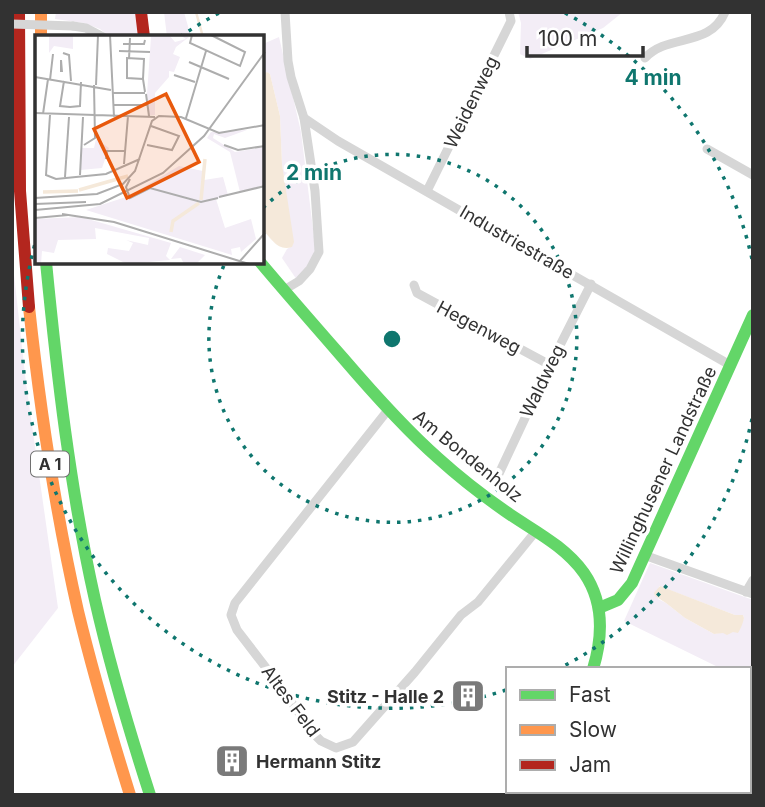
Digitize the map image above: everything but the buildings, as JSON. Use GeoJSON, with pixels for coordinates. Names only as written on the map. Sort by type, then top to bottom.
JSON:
{"type":"FeatureCollection","features":[{"type":"Feature","properties":{"kind":"main road","name":"A 1"},"geometry":{"type":"LineString","coordinates":[[19,12],[18,124],[24,242],[28,296],[46,436],[57,510],[93,669],[130,795]]}},
{"type":"Feature","properties":{"kind":"main road"},"geometry":{"type":"LineString","coordinates":[[41,12],[41,35]]}},
{"type":"Feature","properties":{"kind":"main road"},"geometry":{"type":"LineString","coordinates":[[141,12],[144,35]]}},
{"type":"Feature","properties":{"kind":"main road","name":"A 1"},"geometry":{"type":"LineString","coordinates":[[46,264],[65,433],[88,569],[131,739],[150,795]]}},
{"type":"Feature","properties":{"kind":"main road","name":"Am Bondenholz"},"geometry":{"type":"LineString","coordinates":[[262,264],[397,421],[461,477],[578,565],[591,584],[599,608]]}},
{"type":"Feature","properties":{"kind":"main road","name":"Willinghusener Landstraße"},"geometry":{"type":"LineString","coordinates":[[599,608],[618,600],[632,583],[753,315]]}},
{"type":"Feature","properties":{"kind":"main road"},"geometry":{"type":"LineString","coordinates":[[594,667],[602,625],[599,608]]}},
{"type":"Feature","properties":{"kind":"street"},"geometry":{"type":"LineString","coordinates":[[284,290],[310,270],[319,252],[315,191],[304,118],[289,69],[285,12]]}},
{"type":"Feature","properties":{"kind":"street","name":"Weidenweg"},"geometry":{"type":"LineString","coordinates":[[427,191],[511,21],[509,12]]}},
{"type":"Feature","properties":{"kind":"street"},"geometry":{"type":"LineString","coordinates":[[645,58],[660,47],[708,33],[717,26],[725,12]]}},
{"type":"Feature","properties":{"kind":"street"},"geometry":{"type":"LineString","coordinates":[[12,24],[73,26],[86,28],[99,35]]}},
{"type":"Feature","properties":{"kind":"street","name":"Industriestraße"},"geometry":{"type":"LineString","coordinates":[[304,118],[338,141],[730,365]]}},
{"type":"Feature","properties":{"kind":"street"},"geometry":{"type":"LineString","coordinates":[[707,149],[753,175]]}},
{"type":"Feature","properties":{"kind":"street","name":"Waldweg"},"geometry":{"type":"LineString","coordinates":[[496,480],[591,284]]}},
{"type":"Feature","properties":{"kind":"street","name":"Hegenweg"},"geometry":{"type":"LineString","coordinates":[[414,285],[417,293],[550,365]]}},
{"type":"Feature","properties":{"kind":"street","name":"Altes Feld"},"geometry":{"type":"LineString","coordinates":[[388,410],[235,603],[231,615],[242,637],[321,741],[336,748],[353,742],[461,615],[478,602],[536,531]]}},
{"type":"Feature","properties":{"kind":"street"},"geometry":{"type":"LineString","coordinates":[[644,555],[750,593],[753,580]]}},
{"type":"Feature","properties":{"kind":"shaded area"},"geometry":{"type":"Polygon","coordinates":[[[56,12],[135,12],[138,35],[108,35],[84,23],[55,19],[56,12]]]}},
{"type":"Feature","properties":{"kind":"shaded area"},"geometry":{"type":"Polygon","coordinates":[[[164,12],[184,12],[190,35],[167,35],[164,12]]]}},
{"type":"Feature","properties":{"kind":"shaded area"},"geometry":{"type":"Polygon","coordinates":[[[518,12],[623,12],[603,28],[530,59],[520,54],[521,23],[518,12]]]}},
{"type":"Feature","properties":{"kind":"shaded area"},"geometry":{"type":"Polygon","coordinates":[[[279,37],[301,132],[316,253],[297,280],[282,258],[292,246],[282,164],[280,116],[270,74],[264,74],[264,44],[279,37]]]}},
{"type":"Feature","properties":{"kind":"shaded area"},"geometry":{"type":"Polygon","coordinates":[[[264,73],[270,74],[280,116],[282,164],[294,242],[292,247],[287,248],[275,243],[264,231],[264,73]]]}},
{"type":"Feature","properties":{"kind":"shaded area"},"geometry":{"type":"Polygon","coordinates":[[[12,256],[26,383],[58,608],[12,667],[12,256]]]}},
{"type":"Feature","properties":{"kind":"shaded area"},"geometry":{"type":"Polygon","coordinates":[[[650,563],[753,600],[753,684],[751,667],[718,667],[624,621],[650,563]],[[659,586],[658,599],[714,634],[740,629],[743,615],[735,615],[659,586]]]}},
{"type":"Feature","properties":{"kind":"shaded area"},"geometry":{"type":"Polygon","coordinates":[[[660,586],[735,615],[743,615],[738,633],[714,634],[685,618],[655,596],[654,593],[660,586]]]}},
{"type":"Feature","properties":{"kind":"waterway"},"geometry":{"type":"LineString","coordinates":[[196,12],[202,35]]}},
{"type":"Feature","properties":{"kind":"traffic: fast"},"geometry":{"type":"LineString","coordinates":[[46,264],[65,432],[86,558],[113,674],[150,795]]}},
{"type":"Feature","properties":{"kind":"traffic: fast"},"geometry":{"type":"LineString","coordinates":[[262,264],[377,397],[425,447],[479,492],[557,546],[576,563],[591,584],[598,607],[600,632],[593,667]]}},
{"type":"Feature","properties":{"kind":"traffic: fast"},"geometry":{"type":"LineString","coordinates":[[599,608],[618,600],[632,583],[753,315]]}},
{"type":"Feature","properties":{"kind":"traffic: slow"},"geometry":{"type":"LineString","coordinates":[[41,12],[41,35]]}},
{"type":"Feature","properties":{"kind":"traffic: slow"},"geometry":{"type":"LineString","coordinates":[[29,307],[62,535],[96,680],[130,795]]}},
{"type":"Feature","properties":{"kind":"traffic: jam"},"geometry":{"type":"LineString","coordinates":[[19,12],[20,191],[29,307]]}},
{"type":"Feature","properties":{"kind":"traffic: jam"},"geometry":{"type":"LineString","coordinates":[[141,12],[144,35]]}},
{"type":"Feature","properties":{"kind":"place","name":"Stitz - Halle 2"},"geometry":{"type":"Point","coordinates":[468,696]}},
{"type":"Feature","properties":{"kind":"place","name":"Hermann Stitz"},"geometry":{"type":"Point","coordinates":[232,761]}}]}
